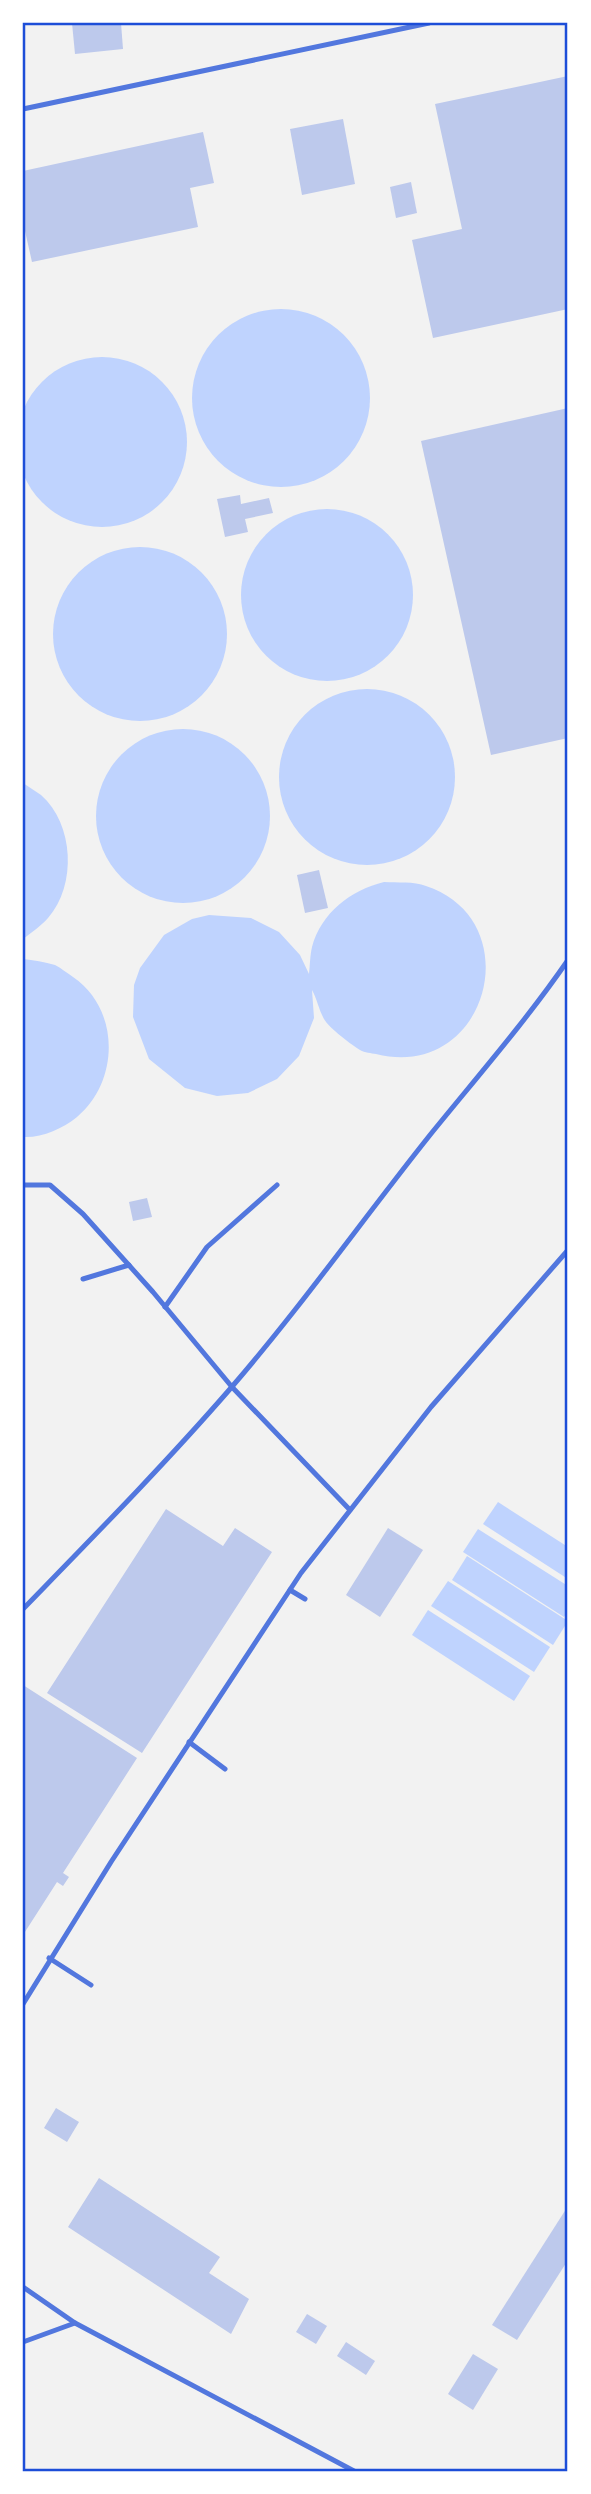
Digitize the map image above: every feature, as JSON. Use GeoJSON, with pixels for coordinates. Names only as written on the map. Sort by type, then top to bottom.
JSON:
{"type":"FeatureCollection","features":[{"type":"Feature","properties":{"kind":"lane"},"geometry":{"type":"LineString","coordinates":[[23,109],[429,23]]}},
{"type":"Feature","properties":{"kind":"lane"},"geometry":{"type":"LineString","coordinates":[[23,1609],[168,1460],[232,1387],[329,1269],[568,960]]}},
{"type":"Feature","properties":{"kind":"lane"},"geometry":{"type":"LineString","coordinates":[[23,1185],[50,1185],[83,1214],[232,1387],[350,1510]]}},
{"type":"Feature","properties":{"kind":"lane"},"geometry":{"type":"LineString","coordinates":[[165,1307],[207,1247],[277,1185]]}},
{"type":"Feature","properties":{"kind":"lane"},"geometry":{"type":"LineString","coordinates":[[23,2004],[189,1742],[290,1590],[431,1407],[568,1250]]}},
{"type":"Feature","properties":{"kind":"lane"},"geometry":{"type":"LineString","coordinates":[[83,1279],[129,1265]]}},
{"type":"Feature","properties":{"kind":"lane"},"geometry":{"type":"LineString","coordinates":[[290,1590],[305,1599]]}},
{"type":"Feature","properties":{"kind":"lane"},"geometry":{"type":"LineString","coordinates":[[189,1742],[225,1769]]}},
{"type":"Feature","properties":{"kind":"lane"},"geometry":{"type":"LineString","coordinates":[[50,1958],[91,1985]]}},
{"type":"Feature","properties":{"kind":"lane"},"geometry":{"type":"LineString","coordinates":[[23,2287],[75,2323],[354,2471]]}},
{"type":"Feature","properties":{"kind":"lane"},"geometry":{"type":"LineString","coordinates":[[23,2343],[75,2323]]}},
{"type":"Feature","properties":{"kind":"water"},"geometry":{"type":"Polygon","coordinates":[[[281,309],[315,316],[344,335],[363,364],[370,398],[363,432],[344,461],[315,480],[281,487],[247,480],[218,461],[199,432],[192,398],[199,364],[218,335],[247,316],[281,309]]]}},
{"type":"Feature","properties":{"kind":"water"},"geometry":{"type":"Polygon","coordinates":[[[102,357],[135,363],[162,382],[181,409],[187,442],[181,475],[162,502],[135,521],[102,527],[69,521],[42,502],[23,475],[17,442],[23,409],[42,382],[69,363],[102,357]]]}},
{"type":"Feature","properties":{"kind":"water"},"geometry":{"type":"Polygon","coordinates":[[[327,509],[360,516],[388,534],[406,562],[413,595],[406,628],[388,656],[360,674],[327,681],[294,674],[266,656],[248,628],[241,595],[248,562],[266,534],[294,516],[327,509]]]}},
{"type":"Feature","properties":{"kind":"water"},"geometry":{"type":"Polygon","coordinates":[[[140,547],[173,553],[202,572],[221,601],[227,634],[221,667],[202,696],[173,715],[140,721],[107,715],[78,696],[59,667],[53,634],[59,601],[78,572],[107,553],[140,547]]]}},
{"type":"Feature","properties":{"kind":"water"},"geometry":{"type":"Polygon","coordinates":[[[367,689],[401,696],[429,715],[448,743],[455,777],[448,811],[429,839],[401,858],[367,865],[333,858],[305,839],[286,811],[279,777],[286,743],[305,715],[333,696],[367,689]]]}},
{"type":"Feature","properties":{"kind":"water"},"geometry":{"type":"Polygon","coordinates":[[[183,729],[216,736],[245,754],[263,783],[270,816],[263,849],[245,878],[216,896],[183,903],[150,896],[121,878],[103,849],[96,816],[103,783],[121,754],[150,736],[183,729]]]}},
{"type":"Feature","properties":{"kind":"water"},"geometry":{"type":"Polygon","coordinates":[[[23,783],[41,795],[52,807],[60,822],[68,855],[64,889],[57,904],[45,921],[23,939],[23,783]]]}},
{"type":"Feature","properties":{"kind":"water"},"geometry":{"type":"Polygon","coordinates":[[[384,882],[426,886],[459,904],[478,931],[486,962],[482,994],[468,1022],[445,1044],[414,1056],[362,1051],[326,1022],[312,990],[314,1018],[299,1056],[277,1079],[248,1093],[217,1096],[185,1088],[149,1059],[133,1017],[134,985],[140,968],[164,935],[192,919],[209,915],[251,918],[279,932],[300,955],[309,974],[316,935],[330,914],[349,897],[384,882]]]}},
{"type":"Feature","properties":{"kind":"water"},"geometry":{"type":"Polygon","coordinates":[[[23,959],[55,965],[88,991],[99,1007],[109,1046],[101,1084],[91,1102],[65,1125],[52,1132],[30,1137],[23,1137],[23,959]]]}},
{"type":"Feature","properties":{"kind":"water"},"geometry":{"type":"Polygon","coordinates":[[[498,1502],[568,1547],[568,1579],[483,1524],[498,1502]]]}},
{"type":"Feature","properties":{"kind":"water"},"geometry":{"type":"Polygon","coordinates":[[[478,1529],[568,1586],[568,1611],[564,1617],[463,1552],[478,1529]]]}},
{"type":"Feature","properties":{"kind":"water"},"geometry":{"type":"Polygon","coordinates":[[[467,1556],[568,1621],[553,1645],[452,1580],[467,1556]]]}},
{"type":"Feature","properties":{"kind":"water"},"geometry":{"type":"Polygon","coordinates":[[[448,1581],[550,1647],[534,1672],[431,1606],[448,1581]]]}},
{"type":"Feature","properties":{"kind":"water"},"geometry":{"type":"Polygon","coordinates":[[[428,1610],[530,1676],[514,1701],[412,1635],[428,1610]]]}},
{"type":"Feature","properties":{"kind":"building"},"geometry":{"type":"Polygon","coordinates":[[[72,23],[121,23],[123,49],[75,54],[72,23]]]}},
{"type":"Feature","properties":{"kind":"building"},"geometry":{"type":"Polygon","coordinates":[[[568,76],[568,309],[433,338],[412,240],[462,229],[435,104],[568,76]]]}},
{"type":"Feature","properties":{"kind":"building"},"geometry":{"type":"Polygon","coordinates":[[[343,119],[355,184],[302,195],[290,129],[343,119]]]}},
{"type":"Feature","properties":{"kind":"building"},"geometry":{"type":"Polygon","coordinates":[[[203,132],[214,183],[190,188],[198,227],[32,262],[25,231],[23,232],[23,171],[203,132]]]}},
{"type":"Feature","properties":{"kind":"building"},"geometry":{"type":"Polygon","coordinates":[[[411,182],[417,213],[396,218],[390,187],[411,182]]]}},
{"type":"Feature","properties":{"kind":"building"},"geometry":{"type":"Polygon","coordinates":[[[568,408],[568,738],[491,755],[421,441],[568,408]]]}},
{"type":"Feature","properties":{"kind":"building"},"geometry":{"type":"Polygon","coordinates":[[[240,495],[241,504],[269,498],[273,513],[245,519],[248,532],[225,537],[217,499],[240,495]]]}},
{"type":"Feature","properties":{"kind":"building"},"geometry":{"type":"Polygon","coordinates":[[[319,870],[328,908],[305,913],[297,875],[319,870]]]}},
{"type":"Feature","properties":{"kind":"building"},"geometry":{"type":"Polygon","coordinates":[[[147,1198],[152,1217],[133,1221],[129,1202],[147,1198]]]}},
{"type":"Feature","properties":{"kind":"building"},"geometry":{"type":"Polygon","coordinates":[[[166,1509],[223,1546],[235,1528],[272,1552],[142,1753],[47,1693],[166,1509]]]}},
{"type":"Feature","properties":{"kind":"building"},"geometry":{"type":"Polygon","coordinates":[[[388,1528],[423,1550],[380,1617],[346,1595],[388,1528]]]}},
{"type":"Feature","properties":{"kind":"building"},"geometry":{"type":"Polygon","coordinates":[[[23,1685],[137,1758],[63,1873],[69,1877],[63,1886],[57,1882],[23,1935],[23,1685]]]}},
{"type":"Feature","properties":{"kind":"building"},"geometry":{"type":"Polygon","coordinates":[[[56,2108],[79,2122],[67,2142],[44,2128],[56,2108]]]}},
{"type":"Feature","properties":{"kind":"building"},"geometry":{"type":"Polygon","coordinates":[[[99,2178],[220,2257],[209,2273],[249,2299],[231,2334],[68,2227],[99,2178]]]}},
{"type":"Feature","properties":{"kind":"building"},"geometry":{"type":"Polygon","coordinates":[[[568,2206],[568,2260],[517,2340],[492,2325],[568,2206]]]}},
{"type":"Feature","properties":{"kind":"building"},"geometry":{"type":"Polygon","coordinates":[[[307,2314],[327,2326],[316,2344],[296,2332],[307,2314]]]}},
{"type":"Feature","properties":{"kind":"building"},"geometry":{"type":"Polygon","coordinates":[[[346,2342],[375,2361],[366,2375],[337,2356],[346,2342]]]}},
{"type":"Feature","properties":{"kind":"building"},"geometry":{"type":"Polygon","coordinates":[[[473,2354],[498,2369],[473,2410],[448,2394],[473,2354]]]}}]}
